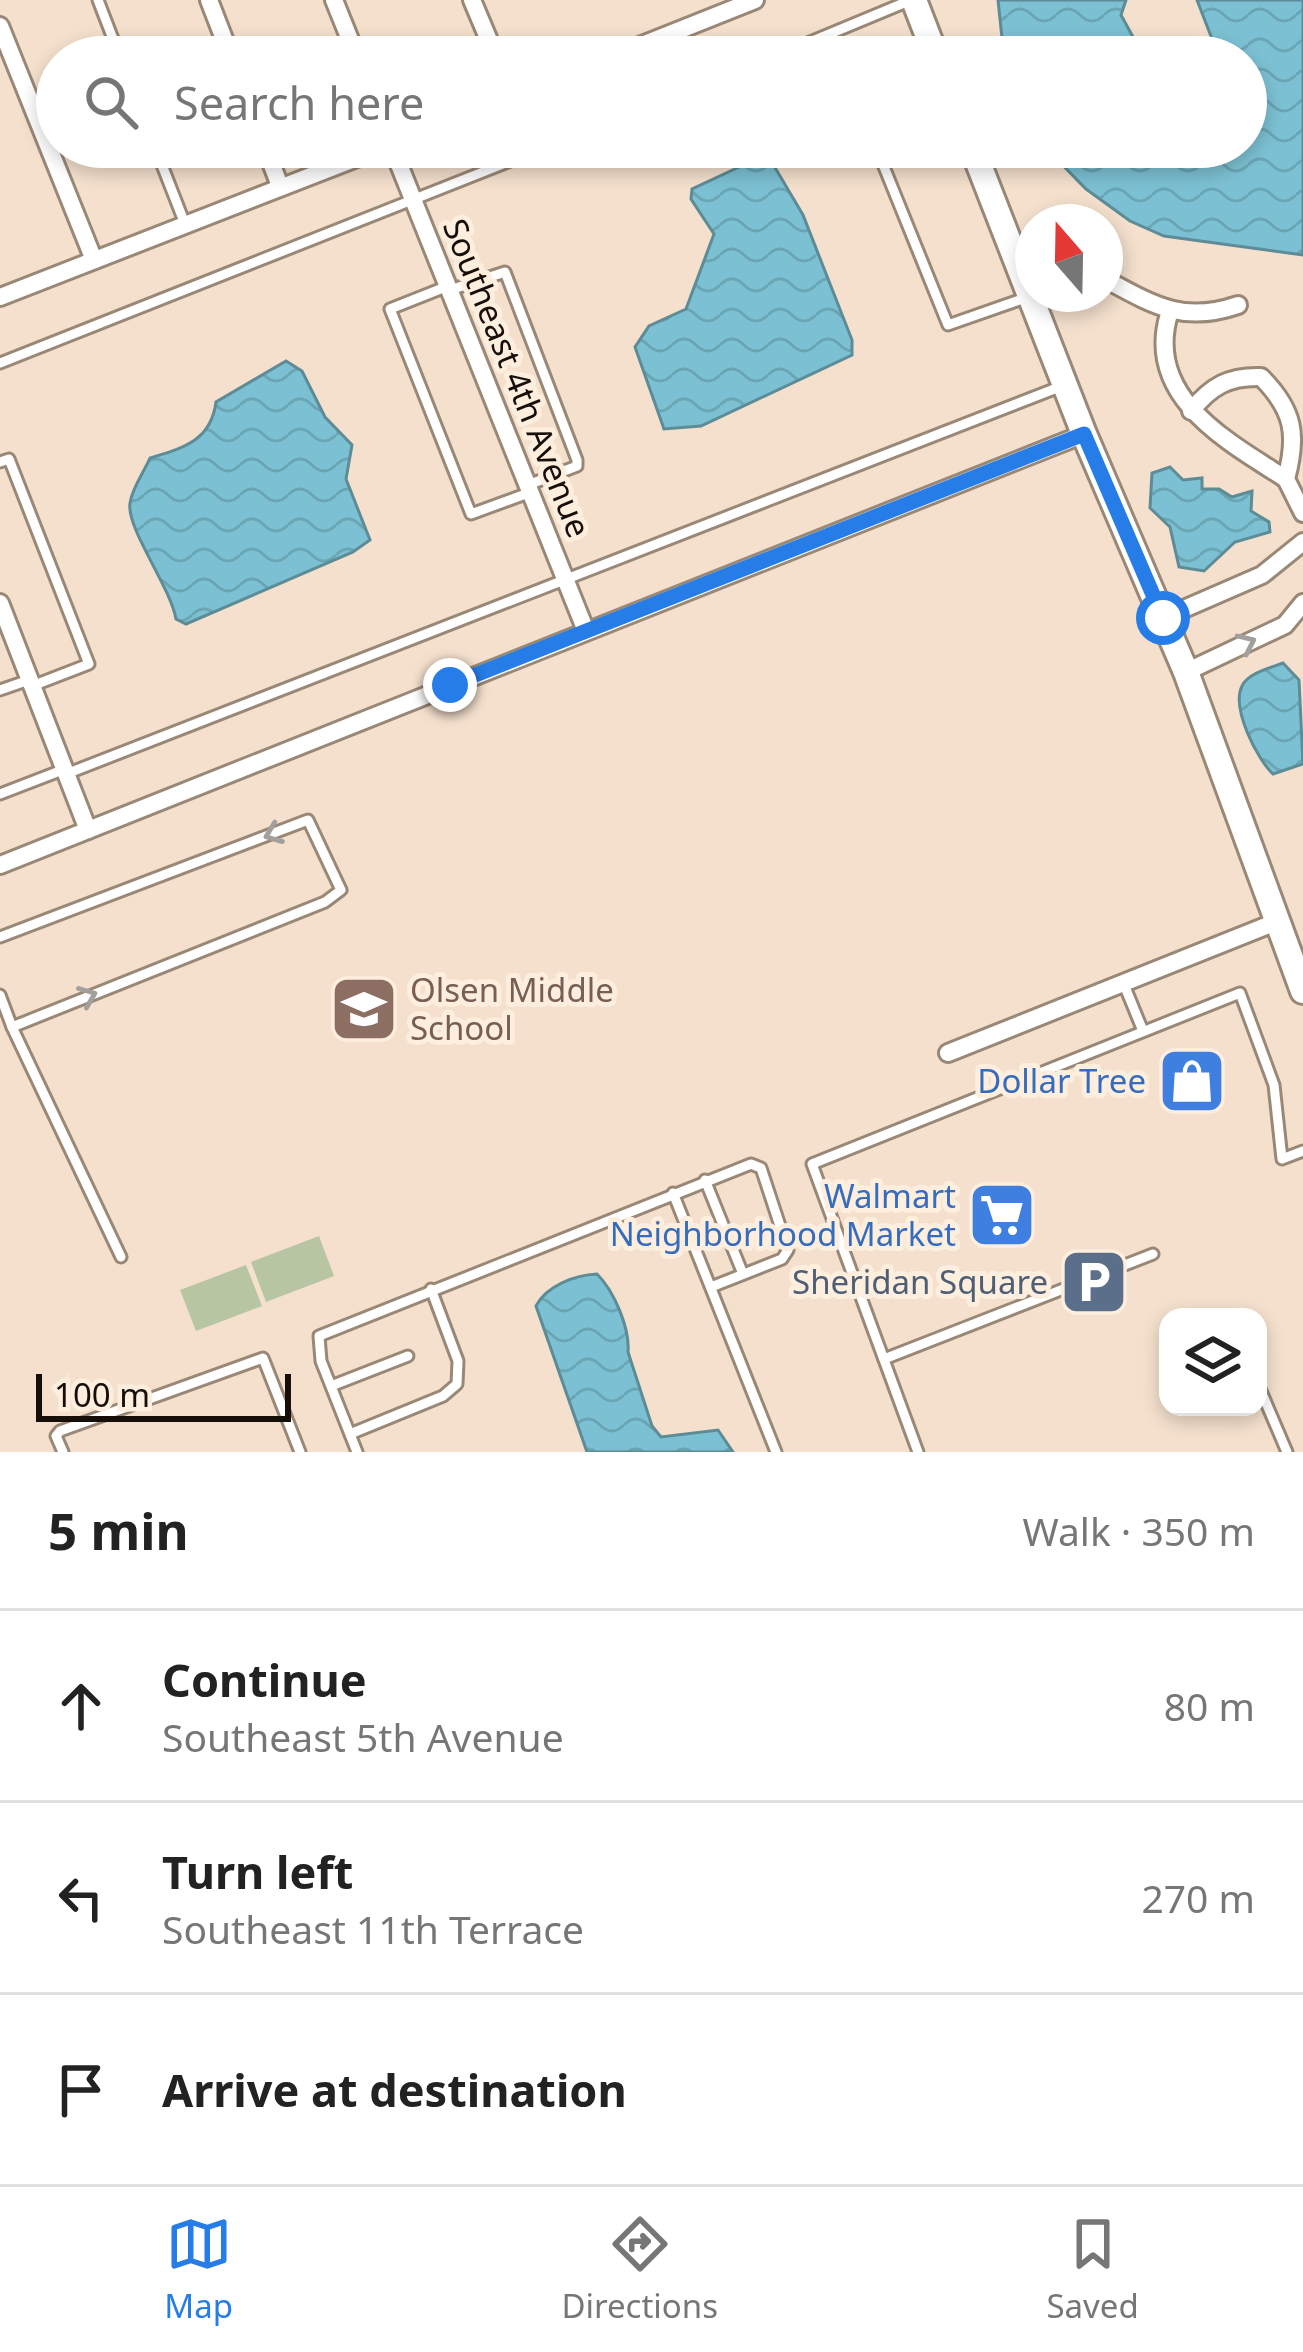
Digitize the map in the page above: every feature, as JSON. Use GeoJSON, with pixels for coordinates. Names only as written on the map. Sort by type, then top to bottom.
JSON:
{"type":"FeatureCollection","features":[{"type":"Feature","properties":{"kind":"street"},"geometry":{"type":"LineString","coordinates":[[209,0],[223,36]]}},
{"type":"Feature","properties":{"kind":"street"},"geometry":{"type":"LineString","coordinates":[[334,0],[349,36]]}},
{"type":"Feature","properties":{"kind":"street"},"geometry":{"type":"LineString","coordinates":[[472,0],[487,36]]}},
{"type":"Feature","properties":{"kind":"street"},"geometry":{"type":"LineString","coordinates":[[665,36],[755,0]]}},
{"type":"Feature","properties":{"kind":"street"},"geometry":{"type":"LineString","coordinates":[[912,0],[927,36]]}},
{"type":"Feature","properties":{"kind":"street"},"geometry":{"type":"LineString","coordinates":[[0,26],[36,116]]}},
{"type":"Feature","properties":{"kind":"street"},"geometry":{"type":"LineString","coordinates":[[57,168],[94,260]]}},
{"type":"Feature","properties":{"kind":"street"},"geometry":{"type":"LineString","coordinates":[[273,168],[280,186]]}},
{"type":"Feature","properties":{"kind":"street"},"geometry":{"type":"LineString","coordinates":[[0,297],[330,168]]}},
{"type":"Feature","properties":{"kind":"street","name":"Southeast 4th Avenue"},"geometry":{"type":"LineString","coordinates":[[398,168],[586,631]]}},
{"type":"Feature","properties":{"kind":"street"},"geometry":{"type":"LineString","coordinates":[[980,168],[1015,257]]}},
{"type":"Feature","properties":{"kind":"street"},"geometry":{"type":"LineString","coordinates":[[1123,289],[1169,314],[1203,316],[1238,305]]}},
{"type":"Feature","properties":{"kind":"street"},"geometry":{"type":"LineString","coordinates":[[1036,312],[1186,673],[1287,935],[1303,989]]}},
{"type":"Feature","properties":{"kind":"street"},"geometry":{"type":"LineString","coordinates":[[1169,314],[1162,338],[1171,380],[1191,411],[1286,479],[1303,513]]}},
{"type":"Feature","properties":{"kind":"street"},"geometry":{"type":"LineString","coordinates":[[1191,411],[1208,391],[1236,376],[1261,377],[1282,399],[1293,423],[1295,445],[1286,479]]}},
{"type":"Feature","properties":{"kind":"street"},"geometry":{"type":"LineString","coordinates":[[0,865],[1084,434]]}},
{"type":"Feature","properties":{"kind":"street"},"geometry":{"type":"LineString","coordinates":[[1163,618],[1262,575],[1303,542]]}},
{"type":"Feature","properties":{"kind":"street"},"geometry":{"type":"LineString","coordinates":[[0,603],[88,830]]}},
{"type":"Feature","properties":{"kind":"street"},"geometry":{"type":"LineString","coordinates":[[1186,673],[1285,625],[1303,603]]}},
{"type":"Feature","properties":{"kind":"street"},"geometry":{"type":"LineString","coordinates":[[948,1053],[1125,986],[1287,935]]}},
{"type":"Feature","properties":{"kind":"lane"},"geometry":{"type":"LineString","coordinates":[[98,0],[112,36]]}},
{"type":"Feature","properties":{"kind":"lane"},"geometry":{"type":"LineString","coordinates":[[825,36],[912,0]]}},
{"type":"Feature","properties":{"kind":"lane"},"geometry":{"type":"LineString","coordinates":[[163,168],[185,224]]}},
{"type":"Feature","properties":{"kind":"lane"},"geometry":{"type":"LineString","coordinates":[[0,363],[493,168]]}},
{"type":"Feature","properties":{"kind":"lane"},"geometry":{"type":"LineString","coordinates":[[885,168],[948,325],[1015,301]]}},
{"type":"Feature","properties":{"kind":"lane"},"geometry":{"type":"LineString","coordinates":[[505,272],[577,460],[577,466],[471,514],[390,309],[449,288],[505,272]]}},
{"type":"Feature","properties":{"kind":"lane"},"geometry":{"type":"LineString","coordinates":[[0,794],[1065,385]]}},
{"type":"Feature","properties":{"kind":"lane"},"geometry":{"type":"LineString","coordinates":[[0,462],[9,459],[88,664],[0,690]]}},
{"type":"Feature","properties":{"kind":"lane"},"geometry":{"type":"LineString","coordinates":[[0,937],[308,820],[341,890],[325,902],[12,1027]]}},
{"type":"Feature","properties":{"kind":"lane"},"geometry":{"type":"LineString","coordinates":[[1125,986],[1143,1031]]}},
{"type":"Feature","properties":{"kind":"lane"},"geometry":{"type":"LineString","coordinates":[[0,994],[121,1257]]}},
{"type":"Feature","properties":{"kind":"lane"},"geometry":{"type":"LineString","coordinates":[[918,1452],[812,1164],[1240,994],[1274,1084],[1282,1159],[1303,1151]]}},
{"type":"Feature","properties":{"kind":"lane"},"geometry":{"type":"LineString","coordinates":[[356,1452],[331,1386],[319,1336],[751,1164],[760,1168],[788,1250],[782,1258],[711,1287]]}},
{"type":"Feature","properties":{"kind":"lane"},"geometry":{"type":"LineString","coordinates":[[705,1180],[743,1274]]}},
{"type":"Feature","properties":{"kind":"lane"},"geometry":{"type":"LineString","coordinates":[[673,1193],[776,1452]]}},
{"type":"Feature","properties":{"kind":"lane"},"geometry":{"type":"LineString","coordinates":[[884,1359],[1153,1254]]}},
{"type":"Feature","properties":{"kind":"lane"},"geometry":{"type":"LineString","coordinates":[[350,1435],[443,1396],[457,1384],[458,1361],[431,1289]]}},
{"type":"Feature","properties":{"kind":"lane"},"geometry":{"type":"LineString","coordinates":[[331,1386],[408,1355]]}},
{"type":"Feature","properties":{"kind":"lane"},"geometry":{"type":"LineString","coordinates":[[62,1452],[60,1431],[262,1358],[300,1452]]}},
{"type":"Feature","properties":{"kind":"lane"},"geometry":{"type":"LineString","coordinates":[[1267,1405],[1287,1452]]}},
{"type":"Feature","properties":{"kind":"green space"},"geometry":{"type":"Polygon","coordinates":[[[319,1236],[334,1276],[266,1302],[251,1262],[319,1236]]]}},
{"type":"Feature","properties":{"kind":"green space"},"geometry":{"type":"Polygon","coordinates":[[[246,1265],[262,1306],[196,1331],[180,1290],[246,1265]]]}},
{"type":"Feature","properties":{"kind":"water"},"geometry":{"type":"Polygon","coordinates":[[[998,0],[1126,0],[1121,15],[1132,36],[1002,36],[998,0]]]}},
{"type":"Feature","properties":{"kind":"water"},"geometry":{"type":"Polygon","coordinates":[[[1197,0],[1303,0],[1303,255],[1164,236],[1130,221],[1123,216],[1123,204],[1107,204],[1066,168],[1267,168],[1267,36],[1211,36],[1197,0]]]}},
{"type":"Feature","properties":{"kind":"water"},"geometry":{"type":"Polygon","coordinates":[[[737,168],[775,168],[803,215],[852,340],[852,355],[701,426],[664,429],[635,347],[649,326],[686,309],[714,234],[691,199],[692,189],[737,168]]]}},
{"type":"Feature","properties":{"kind":"water"},"geometry":{"type":"Polygon","coordinates":[[[286,361],[302,371],[325,417],[352,445],[346,479],[370,540],[353,552],[186,624],[176,619],[135,527],[130,503],[133,492],[150,458],[194,441],[208,426],[216,402],[286,361]]]}},
{"type":"Feature","properties":{"kind":"water"},"geometry":{"type":"Polygon","coordinates":[[[1170,467],[1183,480],[1202,478],[1202,489],[1219,489],[1232,497],[1252,491],[1251,511],[1269,522],[1270,532],[1235,542],[1204,571],[1179,567],[1170,527],[1150,508],[1152,473],[1170,467]]]}},
{"type":"Feature","properties":{"kind":"water"},"geometry":{"type":"Polygon","coordinates":[[[1283,663],[1299,680],[1303,764],[1273,774],[1247,733],[1240,695],[1249,678],[1283,663]]]}},
{"type":"Feature","properties":{"kind":"water"},"geometry":{"type":"Polygon","coordinates":[[[597,1274],[620,1310],[652,1426],[661,1437],[718,1430],[733,1452],[587,1452],[536,1306],[562,1283],[597,1274]]]}},
{"type":"Feature","properties":{"kind":"place","name":"Olsen Middle School"},"geometry":{"type":"Point","coordinates":[364,1009]}},
{"type":"Feature","properties":{"kind":"place","name":"Dollar Tree"},"geometry":{"type":"Point","coordinates":[1192,1081]}},
{"type":"Feature","properties":{"kind":"place","name":"Walmart Neighborhood Market"},"geometry":{"type":"Point","coordinates":[1002,1215]}},
{"type":"Feature","properties":{"kind":"place","name":"Sheridan Square"},"geometry":{"type":"Point","coordinates":[1094,1282]}},
{"type":"Feature","properties":{"kind":"route"},"geometry":{"type":"LineString","coordinates":[[450,685],[1084,434],[1163,618]]}}]}
